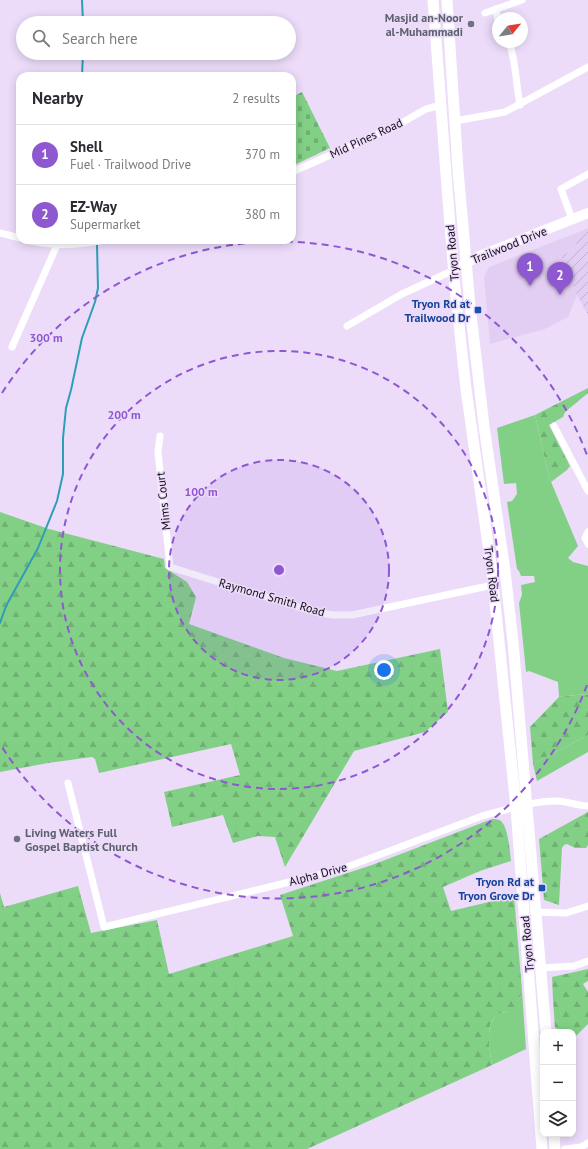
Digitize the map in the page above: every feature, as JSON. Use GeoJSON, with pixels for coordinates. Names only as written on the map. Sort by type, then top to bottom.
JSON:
{"type":"FeatureCollection","features":[{"type":"Feature","properties":{"kind":"main road","name":"Tryon Road"},"geometry":{"type":"LineString","coordinates":[[433,0],[454,270],[466,389],[535,912],[546,1029]]}},
{"type":"Feature","properties":{"kind":"main road","name":"Tryon Road"},"geometry":{"type":"LineString","coordinates":[[447,0],[455,121],[471,313],[484,426],[505,571],[513,642],[521,806],[542,1149]]}},
{"type":"Feature","properties":{"kind":"main road"},"geometry":{"type":"LineString","coordinates":[[554,1137],[555,1149]]}},
{"type":"Feature","properties":{"kind":"street"},"geometry":{"type":"LineString","coordinates":[[485,13],[522,0]]}},
{"type":"Feature","properties":{"kind":"street"},"geometry":{"type":"LineString","coordinates":[[510,48],[513,54],[516,89],[520,105]]}},
{"type":"Feature","properties":{"kind":"street"},"geometry":{"type":"LineString","coordinates":[[455,121],[505,112],[588,67]]}},
{"type":"Feature","properties":{"kind":"street","name":"Mid Pines Road"},"geometry":{"type":"LineString","coordinates":[[296,170],[396,126],[426,108],[441,105]]}},
{"type":"Feature","properties":{"kind":"street"},"geometry":{"type":"LineString","coordinates":[[572,220],[561,189],[588,174]]}},
{"type":"Feature","properties":{"kind":"street","name":"Trailwood Drive"},"geometry":{"type":"LineString","coordinates":[[346,326],[402,294],[454,270],[477,257],[588,213]]}},
{"type":"Feature","properties":{"kind":"street"},"geometry":{"type":"LineString","coordinates":[[0,233],[16,237]]}},
{"type":"Feature","properties":{"kind":"street"},"geometry":{"type":"LineString","coordinates":[[49,244],[67,244]]}},
{"type":"Feature","properties":{"kind":"street"},"geometry":{"type":"LineString","coordinates":[[12,347],[57,245]]}},
{"type":"Feature","properties":{"kind":"street"},"geometry":{"type":"LineString","coordinates":[[554,426],[588,490]]}},
{"type":"Feature","properties":{"kind":"street","name":"Mims Court"},"geometry":{"type":"LineString","coordinates":[[160,436],[158,452],[170,566]]}},
{"type":"Feature","properties":{"kind":"street"},"geometry":{"type":"LineString","coordinates":[[588,532],[585,538],[588,544]]}},
{"type":"Feature","properties":{"kind":"street","name":"Raymond Smith Road"},"geometry":{"type":"LineString","coordinates":[[170,566],[308,610],[332,614],[352,615],[493,585]]}},
{"type":"Feature","properties":{"kind":"street","name":"Alpha Drive"},"geometry":{"type":"LineString","coordinates":[[68,783],[104,927],[339,870],[482,816],[521,806],[561,801],[579,806],[588,806]]}},
{"type":"Feature","properties":{"kind":"street"},"geometry":{"type":"LineString","coordinates":[[535,912],[566,913],[588,906]]}},
{"type":"Feature","properties":{"kind":"street"},"geometry":{"type":"LineString","coordinates":[[540,968],[574,966],[588,961]]}},
{"type":"Feature","properties":{"kind":"street"},"geometry":{"type":"LineString","coordinates":[[565,1149],[583,1148],[588,1142]]}},
{"type":"Feature","properties":{"kind":"shaded area"},"geometry":{"type":"Polygon","coordinates":[[[588,228],[588,315],[577,295],[561,255],[573,251],[581,231],[588,228]]]}},
{"type":"Feature","properties":{"kind":"shaded area"},"geometry":{"type":"Polygon","coordinates":[[[581,231],[573,251],[561,256],[577,295],[568,317],[545,329],[490,344],[484,277],[489,267],[581,231]]]}},
{"type":"Feature","properties":{"kind":"green space"},"geometry":{"type":"Polygon","coordinates":[[[302,92],[330,148],[296,164],[296,95],[302,92]]]}},
{"type":"Feature","properties":{"kind":"green space"},"geometry":{"type":"Polygon","coordinates":[[[588,388],[588,393],[565,412],[563,417],[549,425],[570,466],[551,482],[535,415],[588,388]]]}},
{"type":"Feature","properties":{"kind":"green space"},"geometry":{"type":"Polygon","coordinates":[[[535,415],[549,477],[578,546],[568,558],[573,562],[588,566],[588,695],[585,694],[559,697],[558,682],[529,671],[526,672],[519,603],[522,595],[521,585],[535,582],[534,576],[521,576],[517,569],[507,502],[512,501],[517,494],[516,483],[504,484],[497,428],[535,415]]]}},
{"type":"Feature","properties":{"kind":"green space"},"geometry":{"type":"Polygon","coordinates":[[[0,512],[49,529],[164,559],[165,568],[187,582],[196,597],[189,624],[284,658],[337,671],[440,649],[448,712],[425,732],[354,751],[285,867],[275,837],[258,836],[233,843],[223,815],[172,827],[164,792],[240,775],[231,744],[99,773],[95,759],[92,757],[0,772],[0,512]]]}},
{"type":"Feature","properties":{"kind":"green space"},"geometry":{"type":"Polygon","coordinates":[[[585,694],[588,695],[588,735],[533,764],[530,727],[559,697],[585,694]]]}},
{"type":"Feature","properties":{"kind":"green space"},"geometry":{"type":"Polygon","coordinates":[[[588,735],[588,752],[537,781],[533,764],[588,735]]]}},
{"type":"Feature","properties":{"kind":"green space"},"geometry":{"type":"Polygon","coordinates":[[[588,812],[588,845],[586,848],[575,848],[567,844],[562,848],[559,905],[544,900],[539,839],[588,812]]]}},
{"type":"Feature","properties":{"kind":"green space"},"geometry":{"type":"Polygon","coordinates":[[[492,819],[498,819],[501,821],[505,828],[511,861],[480,871],[443,887],[451,911],[514,896],[522,990],[519,1001],[513,1009],[496,1015],[492,1021],[489,1040],[492,1065],[307,1149],[0,1149],[0,893],[4,907],[78,886],[91,933],[157,920],[169,974],[293,936],[280,895],[372,865],[492,819]]]}},
{"type":"Feature","properties":{"kind":"green space"},"geometry":{"type":"Polygon","coordinates":[[[588,969],[588,981],[583,984],[588,992],[588,1024],[576,1036],[576,1029],[555,1028],[552,977],[588,969]]]}},
{"type":"Feature","properties":{"kind":"green space"},"geometry":{"type":"Polygon","coordinates":[[[522,990],[526,1049],[492,1065],[489,1047],[489,1034],[492,1021],[496,1015],[506,1012],[516,1004],[520,999],[522,990]]]}},
{"type":"Feature","properties":{"kind":"waterway"},"geometry":{"type":"LineString","coordinates":[[82,0],[83,16]]}},
{"type":"Feature","properties":{"kind":"waterway"},"geometry":{"type":"LineString","coordinates":[[82,72],[83,60]]}},
{"type":"Feature","properties":{"kind":"waterway"},"geometry":{"type":"LineString","coordinates":[[0,623],[6,606],[38,548],[57,501],[63,474],[63,438],[66,408],[82,338],[95,302],[98,288],[97,245]]}},
{"type":"Feature","properties":{"kind":"place","name":"Masjid an-Noor al-Muhammadi"},"geometry":{"type":"Point","coordinates":[471,24]}},
{"type":"Feature","properties":{"kind":"place","name":"Shell"},"geometry":{"type":"Point","coordinates":[530,286]}},
{"type":"Feature","properties":{"kind":"place","name":"EZ-Way"},"geometry":{"type":"Point","coordinates":[560,295]}},
{"type":"Feature","properties":{"kind":"place","name":"Tryon Rd at Trailwood Dr"},"geometry":{"type":"Point","coordinates":[478,310]}},
{"type":"Feature","properties":{"kind":"place","name":"Living Waters Full Gospel Baptist Church"},"geometry":{"type":"Point","coordinates":[17,839]}},
{"type":"Feature","properties":{"kind":"place","name":"Tryon Rd at Tryon Grove Dr"},"geometry":{"type":"Point","coordinates":[542,888]}}]}
